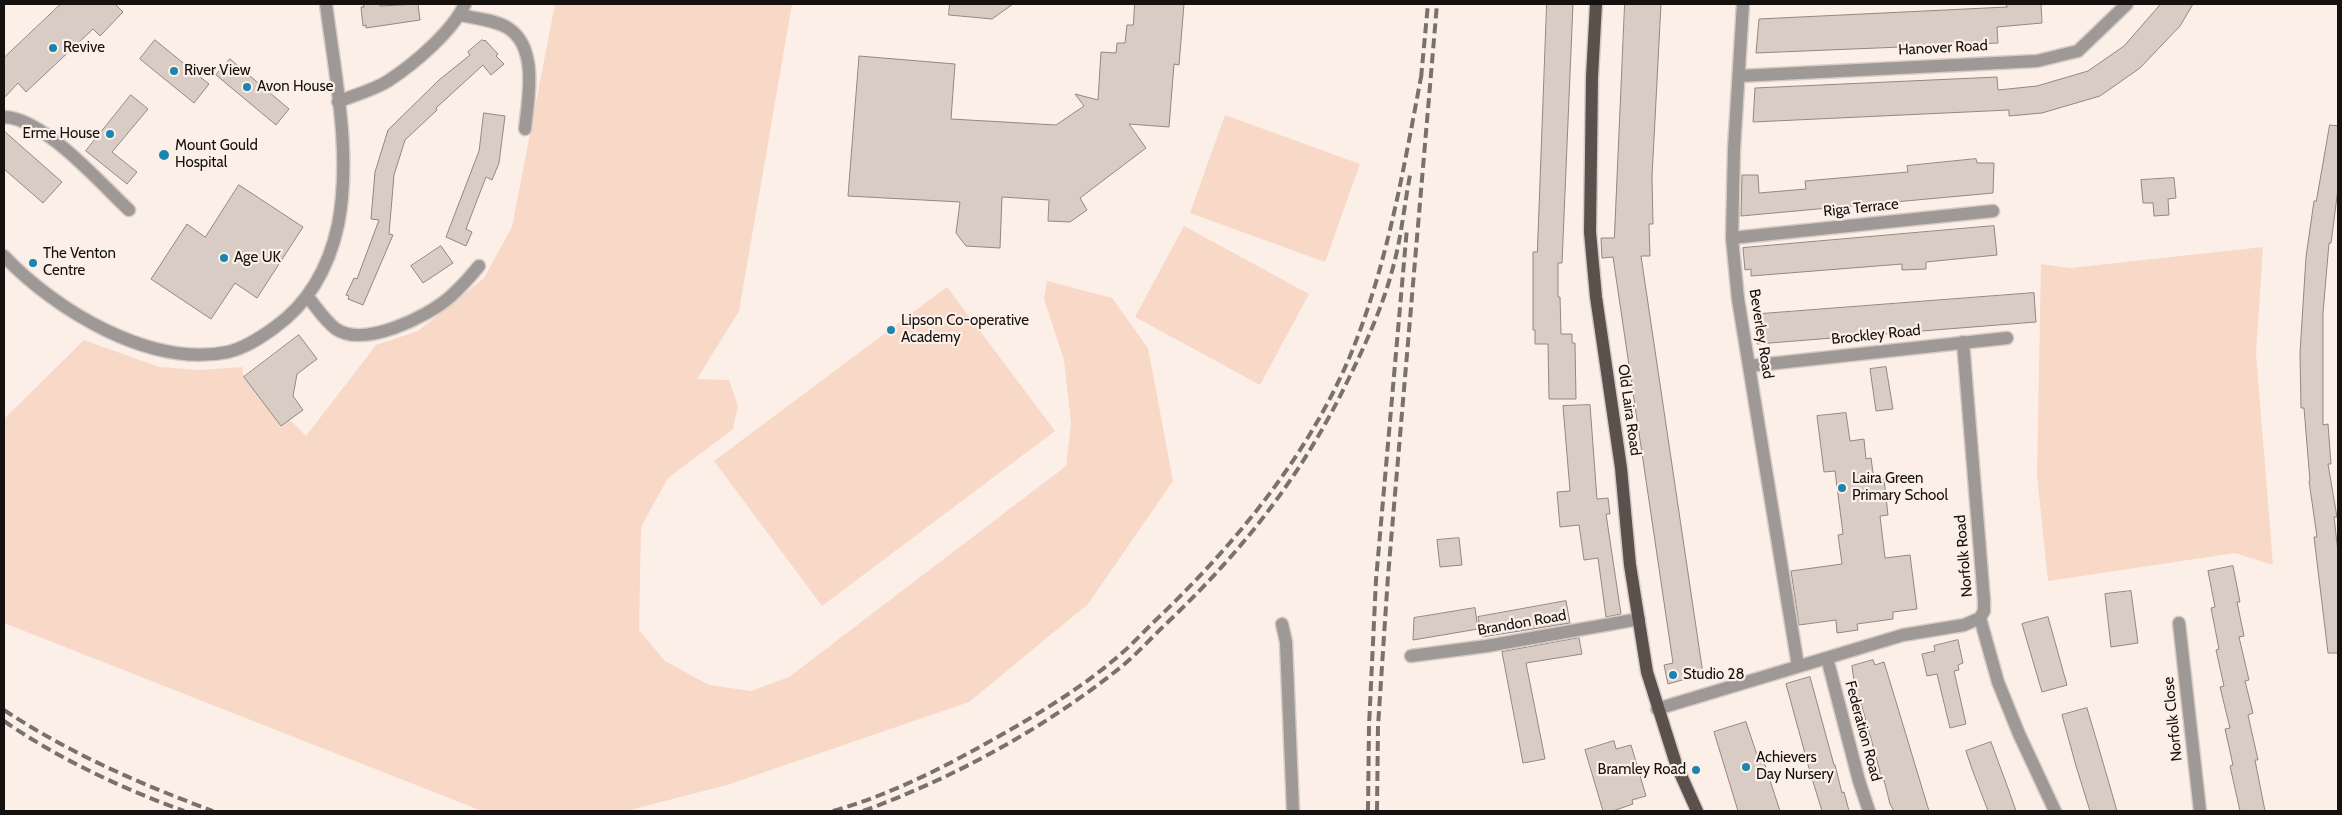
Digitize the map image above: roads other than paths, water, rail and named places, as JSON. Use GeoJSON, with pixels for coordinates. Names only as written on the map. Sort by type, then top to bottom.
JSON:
{"type":"FeatureCollection","features":[{"type":"Feature","properties":{"kind":"main road","name":"Old Laira Road"},"geometry":{"type":"LineString","coordinates":[[1596,4],[1592,77],[1590,232],[1596,297],[1621,468],[1630,565],[1647,672],[1657,709],[1676,764],[1697,811]]}},
{"type":"Feature","properties":{"kind":"street"},"geometry":{"type":"LineString","coordinates":[[4,256],[44,292],[77,316],[130,341],[173,353],[210,355],[230,352],[255,342],[290,316],[308,297],[325,268],[338,225],[344,177],[338,102],[326,4]]}},
{"type":"Feature","properties":{"kind":"street","name":"Beverley Road"},"geometry":{"type":"LineString","coordinates":[[1744,4],[1734,149],[1732,238],[1749,366],[1798,666]]}},
{"type":"Feature","properties":{"kind":"street","name":"Hanover Road"},"geometry":{"type":"LineString","coordinates":[[1740,76],[2037,61],[2078,51],[2126,4]]}},
{"type":"Feature","properties":{"kind":"street"},"geometry":{"type":"LineString","coordinates":[[338,102],[387,82],[420,58],[462,9],[508,28],[519,39],[526,54],[529,81],[525,129]]}},
{"type":"Feature","properties":{"kind":"street"},"geometry":{"type":"LineString","coordinates":[[4,117],[10,117],[38,128],[129,210]]}},
{"type":"Feature","properties":{"kind":"street","name":"Riga Terrace"},"geometry":{"type":"LineString","coordinates":[[1732,238],[1993,211]]}},
{"type":"Feature","properties":{"kind":"street"},"geometry":{"type":"LineString","coordinates":[[308,297],[336,329],[354,336],[382,331],[406,323],[449,298],[479,266]]}},
{"type":"Feature","properties":{"kind":"street","name":"Brockley Road"},"geometry":{"type":"LineString","coordinates":[[1749,366],[2007,338]]}},
{"type":"Feature","properties":{"kind":"street","name":"Norfolk Road"},"geometry":{"type":"LineString","coordinates":[[1963,342],[1984,600],[1984,610],[1980,618],[1998,682],[2054,811]]}},
{"type":"Feature","properties":{"kind":"street"},"geometry":{"type":"LineString","coordinates":[[1657,709],[1903,635],[1964,624],[1980,618]]}},
{"type":"Feature","properties":{"kind":"street","name":"Brandon Road"},"geometry":{"type":"LineString","coordinates":[[1411,656],[1487,646],[1639,619]]}},
{"type":"Feature","properties":{"kind":"street","name":"Norfolk Close"},"geometry":{"type":"LineString","coordinates":[[2179,622],[2200,811]]}},
{"type":"Feature","properties":{"kind":"street"},"geometry":{"type":"LineString","coordinates":[[1282,624],[1286,642],[1293,811]]}},
{"type":"Feature","properties":{"kind":"street","name":"Federation Road"},"geometry":{"type":"LineString","coordinates":[[1827,658],[1859,781],[1869,811]]}},
{"type":"Feature","properties":{"kind":"railway"},"geometry":{"type":"LineString","coordinates":[[1421,78],[1428,4]]}},
{"type":"Feature","properties":{"kind":"railway"},"geometry":{"type":"LineString","coordinates":[[1377,811],[1378,726],[1388,576],[1437,4]]}},
{"type":"Feature","properties":{"kind":"railway"},"geometry":{"type":"LineString","coordinates":[[833,811],[892,790],[948,764],[1036,715],[1085,683],[1132,644],[1190,586],[1248,522],[1299,452],[1321,415],[1341,376],[1358,336],[1388,239],[1422,72]]}},
{"type":"Feature","properties":{"kind":"railway"},"geometry":{"type":"LineString","coordinates":[[863,811],[931,783],[998,750],[1061,711],[1092,689],[1121,667],[1139,650],[1197,593],[1248,537],[1271,508],[1312,446],[1349,378],[1367,339],[1388,285],[1395,259],[1410,175]]}},
{"type":"Feature","properties":{"kind":"railway"},"geometry":{"type":"LineString","coordinates":[[1368,811],[1369,726],[1376,580],[1407,228]]}},
{"type":"Feature","properties":{"kind":"railway"},"geometry":{"type":"LineString","coordinates":[[4,710],[79,754],[159,790],[213,811]]}},
{"type":"Feature","properties":{"kind":"railway"},"geometry":{"type":"LineString","coordinates":[[4,721],[46,748],[91,772],[137,793],[184,811]]}},
{"type":"Feature","properties":{"kind":"place","name":"Revive"},"geometry":{"type":"Point","coordinates":[53,48]}},
{"type":"Feature","properties":{"kind":"place","name":"River View"},"geometry":{"type":"Point","coordinates":[174,71]}},
{"type":"Feature","properties":{"kind":"place","name":"Avon House"},"geometry":{"type":"Point","coordinates":[247,87]}},
{"type":"Feature","properties":{"kind":"place","name":"Erme House"},"geometry":{"type":"Point","coordinates":[110,134]}},
{"type":"Feature","properties":{"kind":"place","name":"Mount Gould Hospital"},"geometry":{"type":"Point","coordinates":[164,155]}},
{"type":"Feature","properties":{"kind":"place","name":"Age UK"},"geometry":{"type":"Point","coordinates":[224,258]}},
{"type":"Feature","properties":{"kind":"place","name":"The Venton Centre"},"geometry":{"type":"Point","coordinates":[33,263]}},
{"type":"Feature","properties":{"kind":"place","name":"Lipson Co-operative Academy"},"geometry":{"type":"Point","coordinates":[891,330]}},
{"type":"Feature","properties":{"kind":"place","name":"Laira Green Primary School"},"geometry":{"type":"Point","coordinates":[1842,488]}},
{"type":"Feature","properties":{"kind":"place","name":"Studio 28"},"geometry":{"type":"Point","coordinates":[1673,675]}},
{"type":"Feature","properties":{"kind":"place","name":"Achievers Day Nursery"},"geometry":{"type":"Point","coordinates":[1746,767]}},
{"type":"Feature","properties":{"kind":"place","name":"Bramley Road"},"geometry":{"type":"Point","coordinates":[1696,770]}}]}
